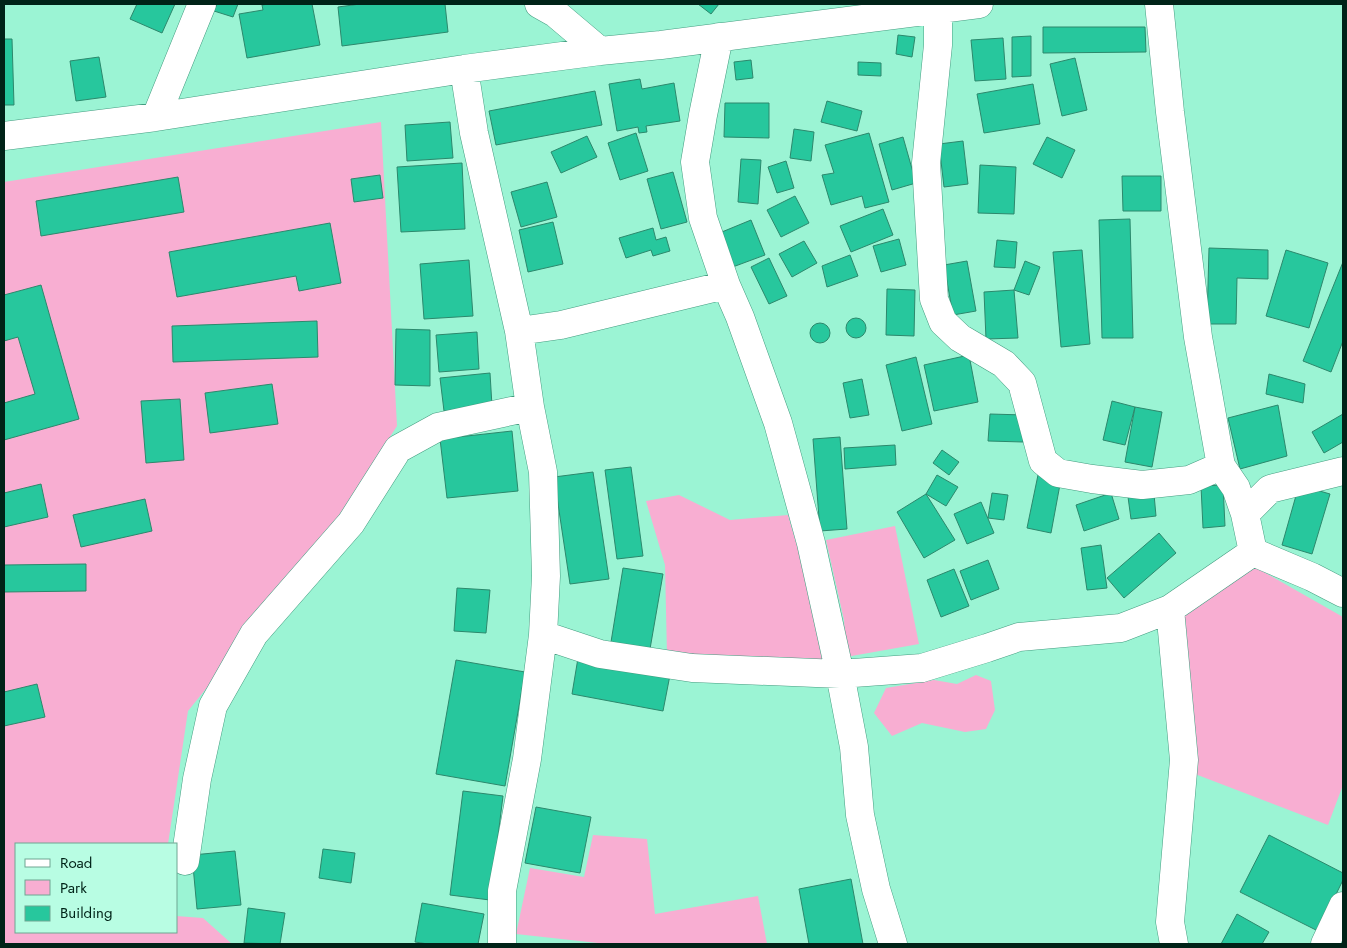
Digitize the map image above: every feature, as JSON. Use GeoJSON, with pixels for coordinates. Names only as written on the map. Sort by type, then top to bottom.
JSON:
{"type":"FeatureCollection","features":[{"type":"Feature","properties":{"kind":"street"},"geometry":{"type":"LineString","coordinates":[[156,117],[202,4]]}},
{"type":"Feature","properties":{"kind":"street"},"geometry":{"type":"LineString","coordinates":[[539,4],[555,13],[600,50]]}},
{"type":"Feature","properties":{"kind":"street"},"geometry":{"type":"LineString","coordinates":[[4,136],[156,117],[464,69],[600,50],[661,45],[719,37],[806,15],[938,9],[979,4]]}},
{"type":"Feature","properties":{"kind":"street"},"geometry":{"type":"LineString","coordinates":[[1159,4],[1170,112],[1197,328],[1221,466],[1236,488],[1245,514],[1253,552]]}},
{"type":"Feature","properties":{"kind":"street"},"geometry":{"type":"LineString","coordinates":[[938,9],[938,45],[926,164],[934,299],[944,322],[960,338],[1004,364],[1022,383],[1043,461],[1058,473],[1142,485],[1190,480],[1221,466]]}},
{"type":"Feature","properties":{"kind":"street"},"geometry":{"type":"LineString","coordinates":[[719,37],[695,162],[703,218],[778,423],[810,543],[840,674],[854,746],[860,815],[876,889],[893,944]]}},
{"type":"Feature","properties":{"kind":"street"},"geometry":{"type":"LineString","coordinates":[[464,69],[474,133],[519,331],[530,407],[543,472],[546,576],[543,635],[527,759],[502,891],[502,944]]}},
{"type":"Feature","properties":{"kind":"street"},"geometry":{"type":"LineString","coordinates":[[519,331],[561,325],[726,285]]}},
{"type":"Feature","properties":{"kind":"street"},"geometry":{"type":"LineString","coordinates":[[185,861],[197,779],[213,706],[254,634],[351,523],[398,449],[438,427],[530,407]]}},
{"type":"Feature","properties":{"kind":"street"},"geometry":{"type":"LineString","coordinates":[[1245,514],[1270,490],[1343,471]]}},
{"type":"Feature","properties":{"kind":"street"},"geometry":{"type":"LineString","coordinates":[[543,635],[600,654],[692,668],[840,674],[922,668],[1020,637],[1121,628],[1170,609],[1253,552]]}},
{"type":"Feature","properties":{"kind":"street"},"geometry":{"type":"LineString","coordinates":[[1253,552],[1312,577],[1343,593]]}},
{"type":"Feature","properties":{"kind":"street"},"geometry":{"type":"LineString","coordinates":[[1170,609],[1184,760],[1170,922],[1174,944]]}},
{"type":"Feature","properties":{"kind":"street"},"geometry":{"type":"LineString","coordinates":[[1325,944],[1343,906]]}},
{"type":"Feature","properties":{"kind":"green space"},"geometry":{"type":"Polygon","coordinates":[[[381,122],[397,426],[310,560],[188,711],[168,843],[15,843],[15,933],[178,933],[178,916],[203,918],[232,944],[4,944],[4,182],[381,122]]]}},
{"type":"Feature","properties":{"kind":"green space"},"geometry":{"type":"Polygon","coordinates":[[[679,495],[730,520],[788,515],[832,663],[667,655],[665,565],[646,501],[679,495]]]}},
{"type":"Feature","properties":{"kind":"green space"},"geometry":{"type":"Polygon","coordinates":[[[895,526],[919,644],[846,657],[844,620],[826,540],[895,526]]]}},
{"type":"Feature","properties":{"kind":"green space"},"geometry":{"type":"Polygon","coordinates":[[[1248,563],[1343,617],[1343,785],[1328,825],[1195,774],[1178,620],[1248,563]]]}},
{"type":"Feature","properties":{"kind":"green space"},"geometry":{"type":"Polygon","coordinates":[[[976,675],[991,681],[995,710],[986,729],[965,732],[922,723],[892,736],[874,713],[886,688],[934,680],[957,684],[976,675]]]}},
{"type":"Feature","properties":{"kind":"green space"},"geometry":{"type":"Polygon","coordinates":[[[593,835],[647,839],[655,914],[758,896],[767,944],[607,944],[516,934],[530,868],[584,877],[593,835]]]}},
{"type":"Feature","properties":{"kind":"building"},"geometry":{"type":"Polygon","coordinates":[[[137,4],[175,4],[162,33],[130,19],[137,4]]]}},
{"type":"Feature","properties":{"kind":"building"},"geometry":{"type":"Polygon","coordinates":[[[217,4],[238,4],[233,17],[214,11],[217,4]]]}},
{"type":"Feature","properties":{"kind":"building"},"geometry":{"type":"Polygon","coordinates":[[[312,4],[320,45],[247,58],[239,14],[263,10],[262,5],[312,4]]]}},
{"type":"Feature","properties":{"kind":"building"},"geometry":{"type":"Polygon","coordinates":[[[360,4],[445,4],[448,32],[342,46],[338,7],[360,4]]]}},
{"type":"Feature","properties":{"kind":"building"},"geometry":{"type":"Polygon","coordinates":[[[698,4],[719,4],[711,14],[698,4]]]}},
{"type":"Feature","properties":{"kind":"building"},"geometry":{"type":"Polygon","coordinates":[[[1043,27],[1145,27],[1146,52],[1043,53],[1043,27]]]}},
{"type":"Feature","properties":{"kind":"building"},"geometry":{"type":"Polygon","coordinates":[[[898,35],[915,37],[912,57],[896,54],[898,35]]]}},
{"type":"Feature","properties":{"kind":"building"},"geometry":{"type":"Polygon","coordinates":[[[1031,36],[1031,76],[1012,77],[1012,37],[1031,36]]]}},
{"type":"Feature","properties":{"kind":"building"},"geometry":{"type":"Polygon","coordinates":[[[1003,38],[1006,79],[975,81],[971,40],[1003,38]]]}},
{"type":"Feature","properties":{"kind":"building"},"geometry":{"type":"Polygon","coordinates":[[[4,39],[12,39],[14,105],[4,105],[4,39]]]}},
{"type":"Feature","properties":{"kind":"building"},"geometry":{"type":"Polygon","coordinates":[[[99,57],[106,97],[76,101],[70,61],[99,57]]]}},
{"type":"Feature","properties":{"kind":"building"},"geometry":{"type":"Polygon","coordinates":[[[1075,58],[1087,110],[1062,116],[1050,64],[1075,58]]]}},
{"type":"Feature","properties":{"kind":"building"},"geometry":{"type":"Polygon","coordinates":[[[751,60],[753,78],[736,80],[734,62],[751,60]]]}},
{"type":"Feature","properties":{"kind":"building"},"geometry":{"type":"Polygon","coordinates":[[[858,62],[881,63],[881,76],[858,75],[858,62]]]}},
{"type":"Feature","properties":{"kind":"building"},"geometry":{"type":"Polygon","coordinates":[[[640,79],[642,89],[674,83],[680,121],[646,126],[647,132],[639,133],[638,127],[617,131],[609,84],[640,79]]]}},
{"type":"Feature","properties":{"kind":"building"},"geometry":{"type":"Polygon","coordinates":[[[1033,84],[1040,124],[984,133],[977,94],[1033,84]]]}},
{"type":"Feature","properties":{"kind":"building"},"geometry":{"type":"Polygon","coordinates":[[[595,91],[602,125],[496,145],[489,111],[595,91]]]}},
{"type":"Feature","properties":{"kind":"building"},"geometry":{"type":"Polygon","coordinates":[[[827,101],[862,111],[857,131],[821,122],[827,101]]]}},
{"type":"Feature","properties":{"kind":"building"},"geometry":{"type":"Polygon","coordinates":[[[725,103],[769,103],[769,138],[724,137],[725,103]]]}},
{"type":"Feature","properties":{"kind":"building"},"geometry":{"type":"Polygon","coordinates":[[[450,122],[453,158],[407,161],[405,125],[450,122]]]}},
{"type":"Feature","properties":{"kind":"building"},"geometry":{"type":"Polygon","coordinates":[[[794,129],[814,132],[811,161],[790,158],[794,129]]]}},
{"type":"Feature","properties":{"kind":"building"},"geometry":{"type":"Polygon","coordinates":[[[636,133],[648,171],[620,180],[608,143],[636,133]]]}},
{"type":"Feature","properties":{"kind":"building"},"geometry":{"type":"Polygon","coordinates":[[[869,133],[889,202],[865,208],[862,196],[831,205],[822,175],[834,173],[825,145],[869,133]]]}},
{"type":"Feature","properties":{"kind":"building"},"geometry":{"type":"Polygon","coordinates":[[[587,136],[597,157],[561,173],[551,152],[587,136]]]}},
{"type":"Feature","properties":{"kind":"building"},"geometry":{"type":"Polygon","coordinates":[[[903,137],[916,183],[892,190],[879,144],[903,137]]]}},
{"type":"Feature","properties":{"kind":"building"},"geometry":{"type":"Polygon","coordinates":[[[1047,137],[1075,150],[1062,178],[1033,164],[1047,137]]]}},
{"type":"Feature","properties":{"kind":"building"},"geometry":{"type":"Polygon","coordinates":[[[963,141],[968,184],[944,187],[939,144],[963,141]]]}},
{"type":"Feature","properties":{"kind":"building"},"geometry":{"type":"Polygon","coordinates":[[[741,159],[761,160],[758,204],[738,202],[741,159]]]}},
{"type":"Feature","properties":{"kind":"building"},"geometry":{"type":"Polygon","coordinates":[[[786,161],[794,188],[777,193],[768,167],[786,161]]]}},
{"type":"Feature","properties":{"kind":"building"},"geometry":{"type":"Polygon","coordinates":[[[462,163],[465,229],[401,232],[397,167],[462,163]]]}},
{"type":"Feature","properties":{"kind":"building"},"geometry":{"type":"Polygon","coordinates":[[[980,165],[1016,167],[1014,214],[978,213],[980,165]]]}},
{"type":"Feature","properties":{"kind":"building"},"geometry":{"type":"Polygon","coordinates":[[[673,172],[687,222],[661,229],[647,179],[673,172]]]}},
{"type":"Feature","properties":{"kind":"building"},"geometry":{"type":"Polygon","coordinates":[[[380,175],[383,198],[354,202],[351,179],[380,175]]]}},
{"type":"Feature","properties":{"kind":"building"},"geometry":{"type":"Polygon","coordinates":[[[1122,176],[1161,176],[1161,211],[1123,211],[1122,176]]]}},
{"type":"Feature","properties":{"kind":"building"},"geometry":{"type":"Polygon","coordinates":[[[178,177],[184,212],[41,236],[36,201],[178,177]]]}},
{"type":"Feature","properties":{"kind":"building"},"geometry":{"type":"Polygon","coordinates":[[[547,182],[557,217],[521,227],[511,192],[547,182]]]}},
{"type":"Feature","properties":{"kind":"building"},"geometry":{"type":"Polygon","coordinates":[[[795,196],[809,223],[781,237],[767,210],[795,196]]]}},
{"type":"Feature","properties":{"kind":"building"},"geometry":{"type":"Polygon","coordinates":[[[883,209],[893,235],[851,252],[840,226],[883,209]]]}},
{"type":"Feature","properties":{"kind":"building"},"geometry":{"type":"Polygon","coordinates":[[[1130,219],[1133,338],[1102,338],[1099,220],[1130,219]]]}},
{"type":"Feature","properties":{"kind":"building"},"geometry":{"type":"Polygon","coordinates":[[[751,220],[765,255],[730,268],[717,234],[751,220]]]}},
{"type":"Feature","properties":{"kind":"building"},"geometry":{"type":"Polygon","coordinates":[[[553,222],[563,264],[528,272],[519,230],[553,222]]]}},
{"type":"Feature","properties":{"kind":"building"},"geometry":{"type":"Polygon","coordinates":[[[330,223],[341,283],[299,291],[296,276],[177,297],[169,252],[330,223]]]}},
{"type":"Feature","properties":{"kind":"building"},"geometry":{"type":"Polygon","coordinates":[[[653,228],[656,240],[666,237],[670,251],[653,256],[651,250],[626,258],[619,238],[653,228]]]}},
{"type":"Feature","properties":{"kind":"building"},"geometry":{"type":"Polygon","coordinates":[[[899,239],[906,265],[881,272],[873,246],[899,239]]]}},
{"type":"Feature","properties":{"kind":"building"},"geometry":{"type":"Polygon","coordinates":[[[997,240],[1017,242],[1015,268],[994,267],[997,240]]]}},
{"type":"Feature","properties":{"kind":"building"},"geometry":{"type":"Polygon","coordinates":[[[804,241],[817,263],[792,277],[779,254],[804,241]]]}},
{"type":"Feature","properties":{"kind":"building"},"geometry":{"type":"Polygon","coordinates":[[[1209,248],[1268,250],[1268,279],[1237,278],[1236,324],[1207,324],[1209,248]]]}},
{"type":"Feature","properties":{"kind":"building"},"geometry":{"type":"Polygon","coordinates":[[[1082,250],[1090,344],[1061,347],[1053,252],[1082,250]]]}},
{"type":"Feature","properties":{"kind":"building"},"geometry":{"type":"Polygon","coordinates":[[[1286,250],[1328,263],[1309,328],[1266,316],[1286,250]]]}},
{"type":"Feature","properties":{"kind":"building"},"geometry":{"type":"Polygon","coordinates":[[[850,255],[858,276],[827,287],[822,266],[850,255]]]}},
{"type":"Feature","properties":{"kind":"building"},"geometry":{"type":"Polygon","coordinates":[[[769,258],[787,296],[769,304],[751,267],[769,258]]]}},
{"type":"Feature","properties":{"kind":"building"},"geometry":{"type":"Polygon","coordinates":[[[469,260],[473,316],[424,319],[420,264],[469,260]]]}},
{"type":"Feature","properties":{"kind":"building"},"geometry":{"type":"Polygon","coordinates":[[[967,261],[976,311],[953,315],[944,265],[967,261]]]}},
{"type":"Feature","properties":{"kind":"building"},"geometry":{"type":"Polygon","coordinates":[[[1025,261],[1040,267],[1029,295],[1014,290],[1025,261]]]}},
{"type":"Feature","properties":{"kind":"building"},"geometry":{"type":"Polygon","coordinates":[[[1343,262],[1343,341],[1331,372],[1303,361],[1343,262]]]}},
{"type":"Feature","properties":{"kind":"building"},"geometry":{"type":"Polygon","coordinates":[[[41,285],[79,419],[4,440],[4,403],[35,394],[18,337],[4,341],[4,295],[41,285]]]}},
{"type":"Feature","properties":{"kind":"building"},"geometry":{"type":"Polygon","coordinates":[[[887,289],[915,290],[914,336],[886,335],[887,289]]]}},
{"type":"Feature","properties":{"kind":"building"},"geometry":{"type":"Polygon","coordinates":[[[1014,290],[1018,338],[986,339],[984,292],[1014,290]]]}},
{"type":"Feature","properties":{"kind":"building"},"geometry":{"type":"Polygon","coordinates":[[[852,318],[860,318],[866,324],[866,332],[860,338],[852,338],[846,332],[846,324],[852,318]]]}},
{"type":"Feature","properties":{"kind":"building"},"geometry":{"type":"Polygon","coordinates":[[[317,321],[318,357],[173,362],[172,326],[317,321]]]}},
{"type":"Feature","properties":{"kind":"building"},"geometry":{"type":"Polygon","coordinates":[[[820,323],[827,326],[830,333],[827,340],[820,343],[813,340],[810,333],[813,326],[820,323]]]}},
{"type":"Feature","properties":{"kind":"building"},"geometry":{"type":"Polygon","coordinates":[[[396,329],[430,330],[430,386],[395,385],[396,329]]]}},
{"type":"Feature","properties":{"kind":"building"},"geometry":{"type":"Polygon","coordinates":[[[477,332],[479,369],[439,372],[436,335],[477,332]]]}},
{"type":"Feature","properties":{"kind":"building"},"geometry":{"type":"Polygon","coordinates":[[[969,355],[978,402],[934,411],[924,365],[969,355]]]}},
{"type":"Feature","properties":{"kind":"building"},"geometry":{"type":"Polygon","coordinates":[[[916,357],[932,424],[902,431],[886,365],[916,357]]]}},
{"type":"Feature","properties":{"kind":"building"},"geometry":{"type":"Polygon","coordinates":[[[490,373],[492,406],[444,411],[440,378],[490,373]]]}},
{"type":"Feature","properties":{"kind":"building"},"geometry":{"type":"Polygon","coordinates":[[[1269,374],[1305,384],[1303,403],[1266,394],[1269,374]]]}},
{"type":"Feature","properties":{"kind":"building"},"geometry":{"type":"Polygon","coordinates":[[[862,379],[869,415],[850,418],[843,383],[862,379]]]}},
{"type":"Feature","properties":{"kind":"building"},"geometry":{"type":"Polygon","coordinates":[[[272,384],[278,424],[210,433],[205,393],[272,384]]]}},
{"type":"Feature","properties":{"kind":"building"},"geometry":{"type":"Polygon","coordinates":[[[180,399],[184,460],[146,463],[141,401],[180,399]]]}},
{"type":"Feature","properties":{"kind":"building"},"geometry":{"type":"Polygon","coordinates":[[[1112,401],[1135,407],[1125,445],[1103,440],[1112,401]]]}},
{"type":"Feature","properties":{"kind":"building"},"geometry":{"type":"Polygon","coordinates":[[[1278,405],[1287,456],[1240,469],[1228,418],[1278,405]]]}},
{"type":"Feature","properties":{"kind":"building"},"geometry":{"type":"Polygon","coordinates":[[[1135,407],[1162,412],[1152,467],[1125,462],[1135,407]]]}},
{"type":"Feature","properties":{"kind":"building"},"geometry":{"type":"Polygon","coordinates":[[[990,414],[1024,415],[1023,442],[988,441],[990,414]]]}},
{"type":"Feature","properties":{"kind":"building"},"geometry":{"type":"Polygon","coordinates":[[[1343,414],[1343,442],[1324,453],[1312,432],[1343,414]]]}},
{"type":"Feature","properties":{"kind":"building"},"geometry":{"type":"Polygon","coordinates":[[[512,431],[518,491],[447,498],[440,439],[512,431]]]}},
{"type":"Feature","properties":{"kind":"building"},"geometry":{"type":"Polygon","coordinates":[[[840,437],[847,529],[820,531],[813,439],[840,437]]]}},
{"type":"Feature","properties":{"kind":"building"},"geometry":{"type":"Polygon","coordinates":[[[895,445],[896,465],[845,469],[844,448],[895,445]]]}},
{"type":"Feature","properties":{"kind":"building"},"geometry":{"type":"Polygon","coordinates":[[[942,450],[959,462],[949,475],[933,463],[942,450]]]}},
{"type":"Feature","properties":{"kind":"building"},"geometry":{"type":"Polygon","coordinates":[[[631,467],[643,556],[617,559],[605,470],[631,467]]]}},
{"type":"Feature","properties":{"kind":"building"},"geometry":{"type":"Polygon","coordinates":[[[593,472],[609,579],[570,584],[554,477],[593,472]]]}},
{"type":"Feature","properties":{"kind":"building"},"geometry":{"type":"Polygon","coordinates":[[[937,475],[958,487],[946,506],[926,494],[937,475]]]}},
{"type":"Feature","properties":{"kind":"building"},"geometry":{"type":"Polygon","coordinates":[[[1038,475],[1061,479],[1051,533],[1027,528],[1038,475]]]}},
{"type":"Feature","properties":{"kind":"building"},"geometry":{"type":"Polygon","coordinates":[[[41,484],[48,517],[4,527],[4,493],[41,484]]]}},
{"type":"Feature","properties":{"kind":"building"},"geometry":{"type":"Polygon","coordinates":[[[1223,485],[1225,526],[1203,528],[1201,486],[1223,485]]]}},
{"type":"Feature","properties":{"kind":"building"},"geometry":{"type":"Polygon","coordinates":[[[1299,485],[1330,494],[1312,554],[1282,545],[1299,485]]]}},
{"type":"Feature","properties":{"kind":"building"},"geometry":{"type":"Polygon","coordinates":[[[992,493],[1008,495],[1004,520],[988,518],[992,493]]]}},
{"type":"Feature","properties":{"kind":"building"},"geometry":{"type":"Polygon","coordinates":[[[1111,493],[1119,519],[1084,531],[1076,505],[1111,493]]]}},
{"type":"Feature","properties":{"kind":"building"},"geometry":{"type":"Polygon","coordinates":[[[926,494],[955,540],[924,558],[897,512],[926,494]]]}},
{"type":"Feature","properties":{"kind":"building"},"geometry":{"type":"Polygon","coordinates":[[[1154,494],[1156,516],[1131,519],[1128,497],[1154,494]]]}},
{"type":"Feature","properties":{"kind":"building"},"geometry":{"type":"Polygon","coordinates":[[[145,499],[152,531],[81,547],[73,515],[145,499]]]}},
{"type":"Feature","properties":{"kind":"building"},"geometry":{"type":"Polygon","coordinates":[[[981,502],[994,533],[967,544],[954,514],[981,502]]]}},
{"type":"Feature","properties":{"kind":"building"},"geometry":{"type":"Polygon","coordinates":[[[1159,533],[1176,553],[1124,598],[1107,578],[1159,533]]]}},
{"type":"Feature","properties":{"kind":"building"},"geometry":{"type":"Polygon","coordinates":[[[1101,545],[1107,588],[1087,590],[1081,548],[1101,545]]]}},
{"type":"Feature","properties":{"kind":"building"},"geometry":{"type":"Polygon","coordinates":[[[988,560],[999,589],[971,600],[960,571],[988,560]]]}},
{"type":"Feature","properties":{"kind":"building"},"geometry":{"type":"Polygon","coordinates":[[[86,564],[86,591],[4,592],[4,565],[86,564]]]}},
{"type":"Feature","properties":{"kind":"building"},"geometry":{"type":"Polygon","coordinates":[[[623,568],[663,574],[650,649],[611,642],[623,568]]]}},
{"type":"Feature","properties":{"kind":"building"},"geometry":{"type":"Polygon","coordinates":[[[954,569],[969,606],[941,617],[927,580],[954,569]]]}},
{"type":"Feature","properties":{"kind":"building"},"geometry":{"type":"Polygon","coordinates":[[[457,588],[490,590],[486,633],[454,631],[457,588]]]}},
{"type":"Feature","properties":{"kind":"building"},"geometry":{"type":"Polygon","coordinates":[[[578,658],[670,675],[663,711],[572,694],[578,658]]]}},
{"type":"Feature","properties":{"kind":"building"},"geometry":{"type":"Polygon","coordinates":[[[456,660],[525,672],[505,786],[436,774],[456,660]]]}},
{"type":"Feature","properties":{"kind":"building"},"geometry":{"type":"Polygon","coordinates":[[[37,684],[45,717],[4,726],[4,692],[37,684]]]}},
{"type":"Feature","properties":{"kind":"building"},"geometry":{"type":"Polygon","coordinates":[[[463,791],[503,796],[490,900],[450,895],[463,791]]]}},
{"type":"Feature","properties":{"kind":"building"},"geometry":{"type":"Polygon","coordinates":[[[536,807],[591,817],[580,873],[525,863],[536,807]]]}},
{"type":"Feature","properties":{"kind":"building"},"geometry":{"type":"Polygon","coordinates":[[[1269,835],[1343,873],[1343,880],[1318,931],[1240,892],[1269,835]]]}},
{"type":"Feature","properties":{"kind":"building"},"geometry":{"type":"Polygon","coordinates":[[[323,849],[355,853],[351,883],[319,878],[323,849]]]}},
{"type":"Feature","properties":{"kind":"building"},"geometry":{"type":"Polygon","coordinates":[[[235,851],[241,905],[197,909],[192,855],[235,851]]]}},
{"type":"Feature","properties":{"kind":"building"},"geometry":{"type":"Polygon","coordinates":[[[851,879],[863,944],[809,944],[799,889],[851,879]]]}},
{"type":"Feature","properties":{"kind":"building"},"geometry":{"type":"Polygon","coordinates":[[[422,903],[484,914],[478,944],[428,944],[415,942],[422,903]]]}},
{"type":"Feature","properties":{"kind":"building"},"geometry":{"type":"Polygon","coordinates":[[[248,908],[285,913],[280,944],[244,943],[248,908]]]}},
{"type":"Feature","properties":{"kind":"building"},"geometry":{"type":"Polygon","coordinates":[[[1237,914],[1269,932],[1262,944],[1221,944],[1237,914]]]}}]}
